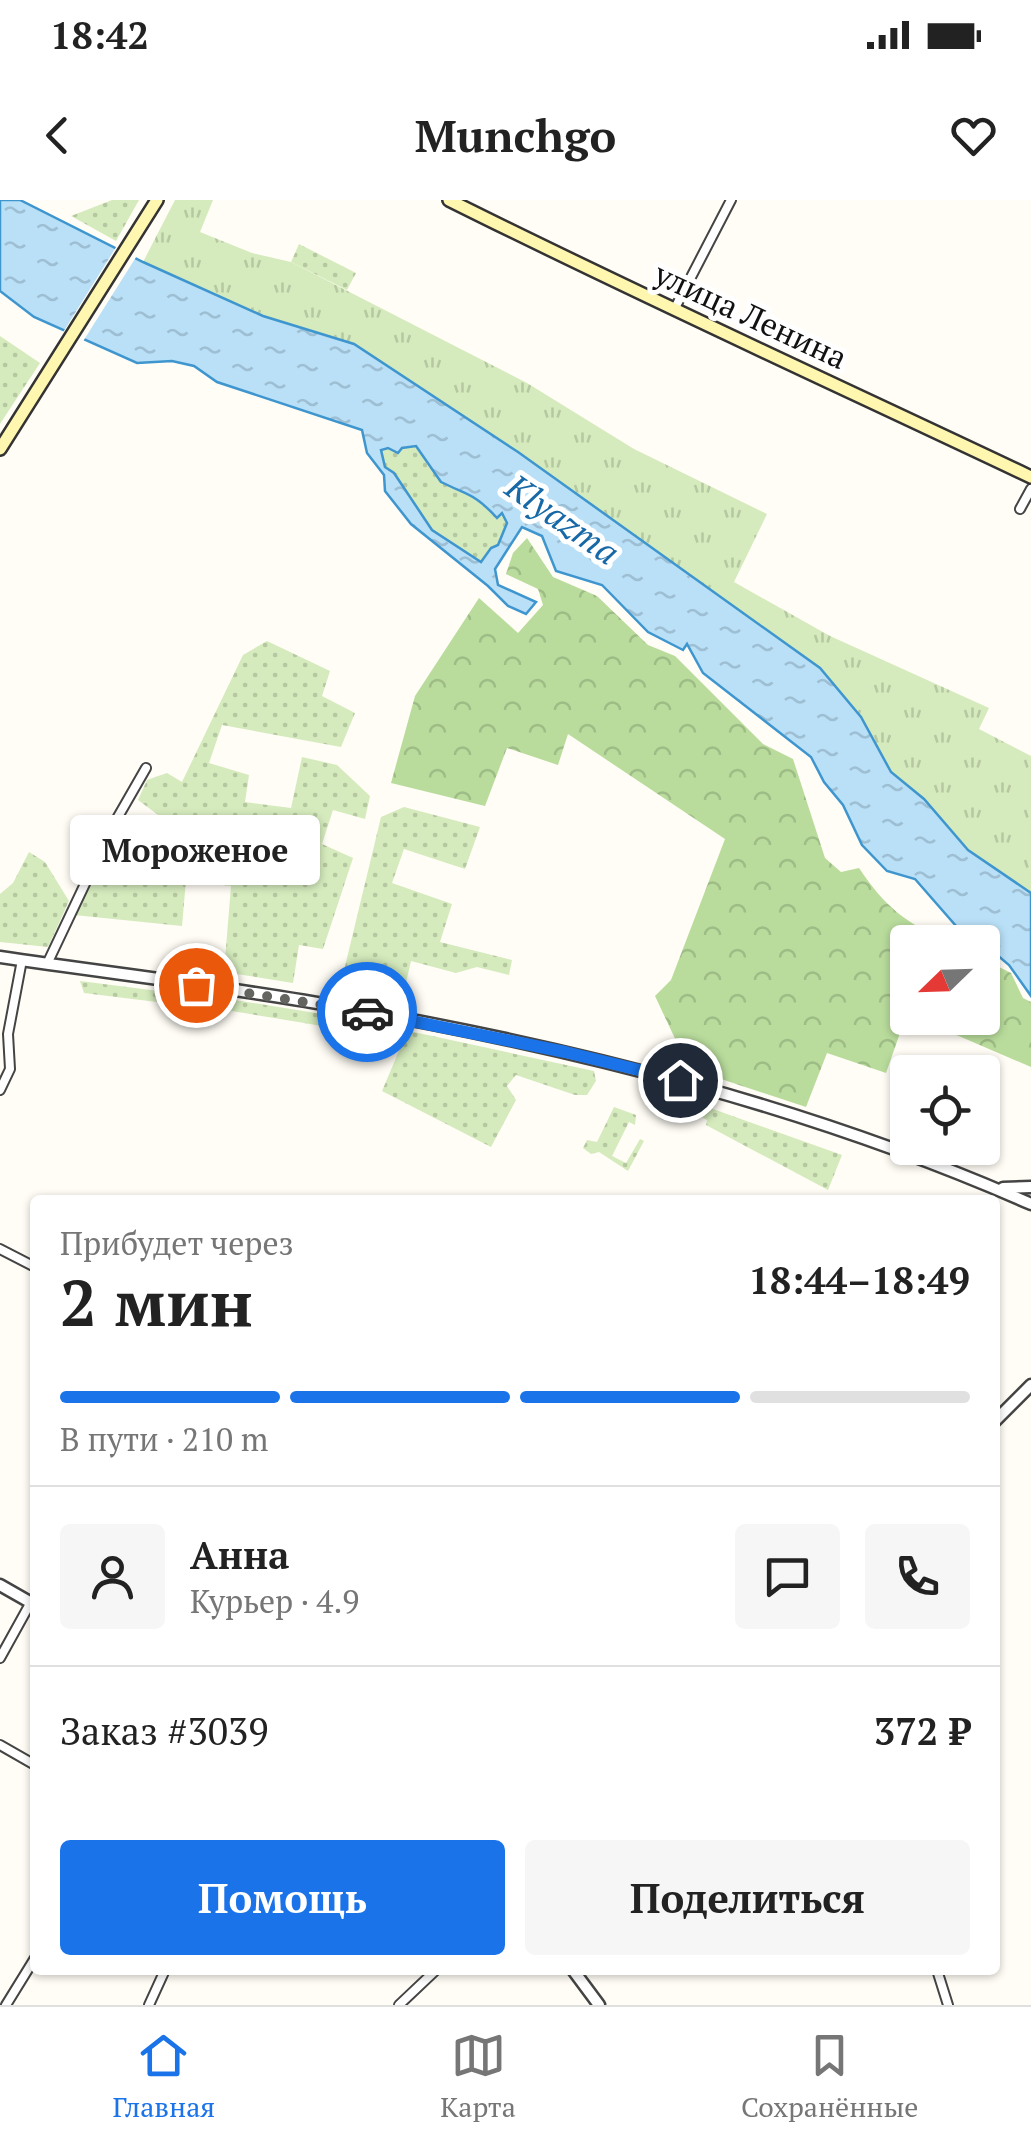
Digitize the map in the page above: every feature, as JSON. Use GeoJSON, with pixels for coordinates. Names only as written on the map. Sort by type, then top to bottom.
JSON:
{"type":"FeatureCollection","features":[{"type":"Feature","properties":{"kind":"main road"},"geometry":{"type":"LineString","coordinates":[[0,449],[157,200]]}},
{"type":"Feature","properties":{"kind":"main road","name":"улица Ленина"},"geometry":{"type":"LineString","coordinates":[[449,200],[611,281],[1031,476]]}},
{"type":"Feature","properties":{"kind":"street"},"geometry":{"type":"LineString","coordinates":[[675,308],[730,200]]}},
{"type":"Feature","properties":{"kind":"street"},"geometry":{"type":"LineString","coordinates":[[1020,509],[1031,489]]}},
{"type":"Feature","properties":{"kind":"street"},"geometry":{"type":"LineString","coordinates":[[47,964],[111,828],[146,768]]}},
{"type":"Feature","properties":{"kind":"street"},"geometry":{"type":"LineString","coordinates":[[0,957],[347,1008],[609,1062],[702,1086],[997,1188],[1031,1204]]}},
{"type":"Feature","properties":{"kind":"street"},"geometry":{"type":"LineString","coordinates":[[0,1090],[10,1069],[8,1034],[22,960]]}},
{"type":"Feature","properties":{"kind":"street"},"geometry":{"type":"LineString","coordinates":[[997,1188],[1031,1186]]}},
{"type":"Feature","properties":{"kind":"street"},"geometry":{"type":"LineString","coordinates":[[0,1249],[30,1264]]}},
{"type":"Feature","properties":{"kind":"street"},"geometry":{"type":"LineString","coordinates":[[1000,1416],[1031,1385]]}},
{"type":"Feature","properties":{"kind":"street"},"geometry":{"type":"LineString","coordinates":[[0,1585],[30,1602]]}},
{"type":"Feature","properties":{"kind":"street"},"geometry":{"type":"LineString","coordinates":[[0,1658],[30,1609]]}},
{"type":"Feature","properties":{"kind":"street"},"geometry":{"type":"LineString","coordinates":[[0,1745],[30,1762]]}},
{"type":"Feature","properties":{"kind":"street"},"geometry":{"type":"LineString","coordinates":[[6,2005],[30,1966]]}},
{"type":"Feature","properties":{"kind":"street"},"geometry":{"type":"LineString","coordinates":[[149,2005],[163,1975]]}},
{"type":"Feature","properties":{"kind":"street"},"geometry":{"type":"LineString","coordinates":[[399,2005],[431,1975]]}},
{"type":"Feature","properties":{"kind":"street"},"geometry":{"type":"LineString","coordinates":[[577,1975],[599,2005]]}},
{"type":"Feature","properties":{"kind":"street"},"geometry":{"type":"LineString","coordinates":[[939,1975],[948,2005]]}},
{"type":"Feature","properties":{"kind":"green space"},"geometry":{"type":"Polygon","coordinates":[[[112,200],[139,200],[116,241],[71,216],[112,200]]]}},
{"type":"Feature","properties":{"kind":"green space"},"geometry":{"type":"Polygon","coordinates":[[[175,200],[213,200],[200,232],[252,253],[291,262],[527,383],[634,449],[767,514],[734,582],[830,636],[989,708],[979,729],[1031,756],[1031,893],[968,850],[924,799],[891,772],[861,717],[736,608],[518,452],[354,344],[263,316],[143,262],[175,200]]]}},
{"type":"Feature","properties":{"kind":"green space"},"geometry":{"type":"Polygon","coordinates":[[[299,244],[356,273],[347,290],[291,262],[299,244]]]}},
{"type":"Feature","properties":{"kind":"green space"},"geometry":{"type":"Polygon","coordinates":[[[0,336],[40,363],[0,424],[0,336]]]}},
{"type":"Feature","properties":{"kind":"green space"},"geometry":{"type":"Polygon","coordinates":[[[416,445],[428,466],[479,499],[497,518],[502,512],[507,523],[498,545],[481,562],[432,530],[394,473],[385,467],[381,450],[416,445]]]}},
{"type":"Feature","properties":{"kind":"green space"},"geometry":{"type":"Polygon","coordinates":[[[527,538],[553,577],[597,596],[648,645],[675,656],[763,744],[793,759],[825,858],[841,872],[859,868],[897,912],[916,925],[890,925],[890,1035],[899,1035],[886,1073],[827,1053],[806,1107],[718,1078],[686,1062],[655,996],[671,980],[725,839],[568,734],[558,765],[507,748],[485,806],[391,783],[415,696],[479,598],[518,633],[543,605],[538,589],[506,574],[513,553],[527,538]]]}},
{"type":"Feature","properties":{"kind":"green space"},"geometry":{"type":"Polygon","coordinates":[[[267,641],[330,671],[322,696],[355,713],[341,747],[222,725],[209,763],[249,775],[245,802],[291,808],[302,757],[337,765],[370,796],[365,819],[333,810],[322,844],[353,858],[323,949],[299,945],[293,983],[224,972],[231,886],[186,880],[182,926],[74,915],[103,863],[132,876],[165,820],[138,800],[147,780],[167,773],[182,782],[243,655],[267,641]]]}},
{"type":"Feature","properties":{"kind":"green space"},"geometry":{"type":"Polygon","coordinates":[[[404,807],[480,827],[465,869],[404,849],[392,883],[452,904],[440,942],[512,960],[509,975],[477,967],[456,973],[411,961],[402,1000],[340,987],[381,817],[404,807]]]}},
{"type":"Feature","properties":{"kind":"green space"},"geometry":{"type":"Polygon","coordinates":[[[29,852],[45,862],[69,901],[48,947],[0,942],[0,894],[13,883],[29,852]]]}},
{"type":"Feature","properties":{"kind":"green space"},"geometry":{"type":"Polygon","coordinates":[[[1000,968],[1011,973],[1023,998],[1031,1002],[1031,1067],[957,1035],[1000,1035],[1000,968]]]}},
{"type":"Feature","properties":{"kind":"green space"},"geometry":{"type":"Polygon","coordinates":[[[80,981],[182,994],[189,1006],[84,993],[80,981]]]}},
{"type":"Feature","properties":{"kind":"green space"},"geometry":{"type":"Polygon","coordinates":[[[210,996],[334,1016],[334,1028],[208,1007],[210,996]]]}},
{"type":"Feature","properties":{"kind":"green space"},"geometry":{"type":"Polygon","coordinates":[[[358,1020],[594,1071],[596,1081],[587,1095],[575,1095],[516,1075],[507,1086],[516,1100],[491,1147],[382,1091],[404,1039],[353,1031],[358,1020]]]}},
{"type":"Feature","properties":{"kind":"green space"},"geometry":{"type":"Polygon","coordinates":[[[657,1089],[842,1155],[828,1190],[706,1125],[707,1120],[656,1093],[657,1089]]]}},
{"type":"Feature","properties":{"kind":"green space"},"geometry":{"type":"Polygon","coordinates":[[[614,1107],[636,1115],[635,1125],[629,1122],[612,1156],[626,1163],[640,1139],[644,1141],[628,1171],[599,1152],[591,1154],[583,1148],[587,1140],[597,1142],[614,1107]]]}},
{"type":"Feature","properties":{"kind":"water","name":"Klyazma"},"geometry":{"type":"Polygon","coordinates":[[[0,200],[20,200],[263,316],[354,344],[518,452],[820,668],[861,717],[891,772],[924,799],[968,850],[1031,893],[1031,996],[1000,957],[1000,925],[955,925],[915,879],[887,871],[862,845],[843,805],[824,782],[811,757],[703,673],[687,644],[683,650],[648,632],[602,585],[556,571],[542,536],[522,527],[495,569],[498,585],[536,602],[526,614],[508,606],[411,524],[385,491],[384,475],[367,453],[362,430],[217,382],[194,366],[172,361],[137,363],[34,317],[0,291],[0,200]],[[416,446],[402,448],[398,453],[388,448],[381,450],[385,467],[394,473],[432,530],[481,562],[498,545],[507,523],[502,513],[497,518],[477,499],[441,482],[416,446]]]}},
{"type":"Feature","properties":{"kind":"pier"},"geometry":{"type":"Polygon","coordinates":[[[118,244],[138,254],[82,343],[62,334],[118,244]]]}},
{"type":"Feature","properties":{"kind":"way so far"},"geometry":{"type":"LineString","coordinates":[[196,985],[367,1012]]}},
{"type":"Feature","properties":{"kind":"place","name":"Мороженое"},"geometry":{"type":"Point","coordinates":[196,985]}},
{"type":"Feature","properties":{"kind":"route"},"geometry":{"type":"LineString","coordinates":[[367,1012],[680,1080]]}}]}
